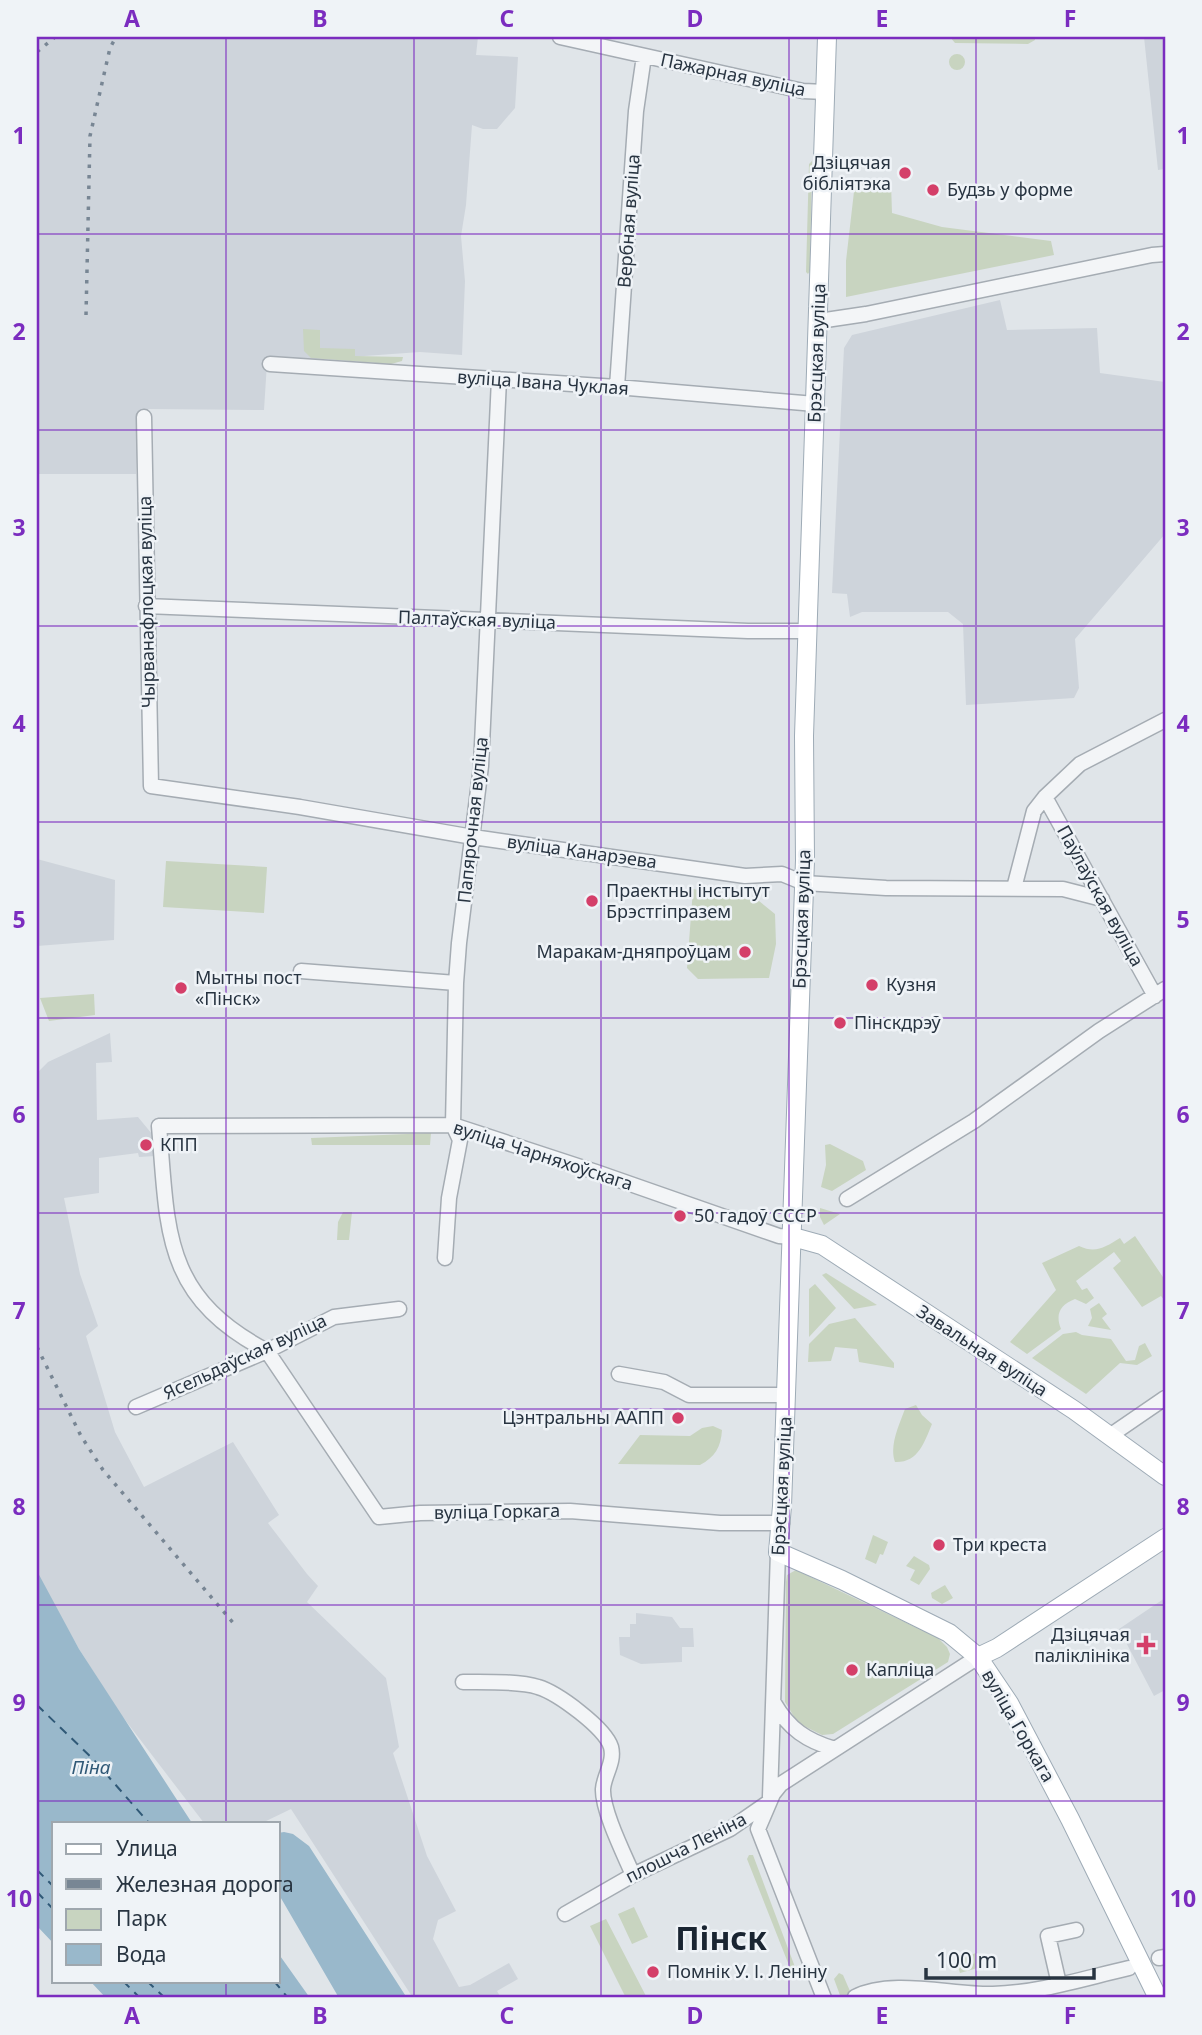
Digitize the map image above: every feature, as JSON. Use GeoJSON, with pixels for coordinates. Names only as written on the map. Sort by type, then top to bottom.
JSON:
{"type":"FeatureCollection","features":[{"type":"Feature","properties":{"kind":"main road","name":"Брэсцкая вуліца"},"geometry":{"type":"LineString","coordinates":[[778,1552],[782,1523],[793,1237],[804,883],[804,736],[827,37]]}},
{"type":"Feature","properties":{"kind":"main road","name":"Завальная вуліца"},"geometry":{"type":"LineString","coordinates":[[793,1237],[822,1245],[1111,1435],[1165,1476]]}},
{"type":"Feature","properties":{"kind":"main road"},"geometry":{"type":"LineString","coordinates":[[978,1657],[1165,1538]]}},
{"type":"Feature","properties":{"kind":"main road","name":"вуліца Горкага"},"geometry":{"type":"LineString","coordinates":[[778,1552],[949,1633],[978,1657],[1009,1703],[1070,1819],[1158,1998]]}},
{"type":"Feature","properties":{"kind":"street","name":"Пажарная вуліца"},"geometry":{"type":"LineString","coordinates":[[560,37],[803,91],[825,93]]}},
{"type":"Feature","properties":{"kind":"street","name":"Вербная вуліца"},"geometry":{"type":"LineString","coordinates":[[617,387],[636,111],[644,56]]}},
{"type":"Feature","properties":{"kind":"street"},"geometry":{"type":"LineString","coordinates":[[819,321],[1165,254]]}},
{"type":"Feature","properties":{"kind":"street","name":"вуліца Івана Чуклая"},"geometry":{"type":"LineString","coordinates":[[270,364],[617,387],[816,404]]}},
{"type":"Feature","properties":{"kind":"street","name":"Папярочная вуліца"},"geometry":{"type":"LineString","coordinates":[[445,1258],[449,1198],[460,1140],[453,1125],[456,983],[481,766],[499,379]]}},
{"type":"Feature","properties":{"kind":"street","name":"Чырванафлоцкая вуліца"},"geometry":{"type":"LineString","coordinates":[[144,417],[151,786]]}},
{"type":"Feature","properties":{"kind":"street","name":"Палтаўская вуліца"},"geometry":{"type":"LineString","coordinates":[[146,606],[748,631],[808,631]]}},
{"type":"Feature","properties":{"kind":"street"},"geometry":{"type":"LineString","coordinates":[[1014,888],[1034,811],[1045,797],[1080,764],[1165,720]]}},
{"type":"Feature","properties":{"kind":"street","name":"вуліца Канарэева"},"geometry":{"type":"LineString","coordinates":[[151,786],[300,807],[473,837],[745,876],[782,874],[804,883],[886,888],[1063,889],[1102,899]]}},
{"type":"Feature","properties":{"kind":"street","name":"Паўлаўская вуліца"},"geometry":{"type":"LineString","coordinates":[[1045,797],[1102,899],[1160,993]]}},
{"type":"Feature","properties":{"kind":"street"},"geometry":{"type":"LineString","coordinates":[[300,971],[456,983]]}},
{"type":"Feature","properties":{"kind":"street"},"geometry":{"type":"LineString","coordinates":[[847,1199],[974,1121],[1099,1031],[1160,993]]}},
{"type":"Feature","properties":{"kind":"street","name":"вуліца Чарняхоўскага"},"geometry":{"type":"LineString","coordinates":[[267,1350],[254,1344],[198,1300],[182,1274],[170,1237],[159,1126],[453,1125],[779,1236],[793,1237]]}},
{"type":"Feature","properties":{"kind":"street","name":"Ясельдаўская вуліца"},"geometry":{"type":"LineString","coordinates":[[135,1407],[267,1350],[334,1317],[399,1309]]}},
{"type":"Feature","properties":{"kind":"street","name":"вуліца Горкага"},"geometry":{"type":"LineString","coordinates":[[267,1350],[379,1517],[420,1513],[570,1511],[720,1523],[782,1523]]}},
{"type":"Feature","properties":{"kind":"street"},"geometry":{"type":"LineString","coordinates":[[619,1374],[664,1382],[690,1395],[786,1395]]}},
{"type":"Feature","properties":{"kind":"street"},"geometry":{"type":"LineString","coordinates":[[1111,1435],[1165,1398]]}},
{"type":"Feature","properties":{"kind":"street","name":"Брэсцкая вуліца"},"geometry":{"type":"LineString","coordinates":[[770,1802],[778,1552]]}},
{"type":"Feature","properties":{"kind":"street"},"geometry":{"type":"LineString","coordinates":[[770,1802],[781,1784],[978,1657]]}},
{"type":"Feature","properties":{"kind":"street"},"geometry":{"type":"LineString","coordinates":[[463,1682],[539,1687],[573,1707],[603,1731],[612,1749],[603,1788],[612,1826],[633,1875]]}},
{"type":"Feature","properties":{"kind":"street"},"geometry":{"type":"LineString","coordinates":[[773,1703],[782,1718],[802,1736],[835,1749]]}},
{"type":"Feature","properties":{"kind":"street","name":"плошча Леніна"},"geometry":{"type":"LineString","coordinates":[[565,1914],[633,1875],[730,1829],[770,1802]]}},
{"type":"Feature","properties":{"kind":"street","name":"плошча Леніна"},"geometry":{"type":"LineString","coordinates":[[770,1802],[758,1829],[824,1998]]}},
{"type":"Feature","properties":{"kind":"street"},"geometry":{"type":"LineString","coordinates":[[1059,1984],[1048,1936],[1076,1930]]}},
{"type":"Feature","properties":{"kind":"street"},"geometry":{"type":"LineString","coordinates":[[855,1997],[864,1992],[894,1989],[993,1994],[1035,1990],[1129,1968]]}},
{"type":"Feature","properties":{"kind":"shaded area"},"geometry":{"type":"Polygon","coordinates":[[[37,37],[478,37],[476,55],[518,57],[515,108],[497,129],[483,129],[472,125],[461,236],[465,281],[462,355],[420,352],[267,363],[264,410],[149,409],[139,414],[136,474],[37,474],[37,37]]]}},
{"type":"Feature","properties":{"kind":"shaded area"},"geometry":{"type":"Polygon","coordinates":[[[1144,37],[1165,37],[1165,169],[1158,170],[1144,37]]]}},
{"type":"Feature","properties":{"kind":"shaded area"},"geometry":{"type":"Polygon","coordinates":[[[1000,300],[1007,330],[1097,328],[1100,373],[1165,382],[1165,534],[1075,639],[1079,688],[1074,698],[966,705],[963,624],[948,612],[862,612],[850,617],[847,594],[832,593],[844,348],[852,335],[1000,300]]]}},
{"type":"Feature","properties":{"kind":"shaded area"},"geometry":{"type":"Polygon","coordinates":[[[37,859],[115,880],[114,940],[37,946],[37,859]]]}},
{"type":"Feature","properties":{"kind":"shaded area"},"geometry":{"type":"Polygon","coordinates":[[[110,1033],[112,1062],[96,1063],[97,1120],[138,1117],[152,1134],[155,1156],[139,1157],[138,1153],[99,1158],[99,1193],[64,1198],[80,1274],[98,1326],[86,1336],[115,1432],[144,1487],[233,1442],[279,1515],[268,1523],[318,1586],[307,1602],[386,1678],[399,1747],[393,1753],[427,1856],[456,1911],[438,1920],[433,1939],[459,1987],[470,1985],[509,1963],[518,1979],[497,1991],[501,1998],[413,1998],[291,1809],[264,1822],[203,1822],[119,1712],[79,1649],[41,1581],[37,1571],[37,1073],[48,1062],[110,1033]]]}},
{"type":"Feature","properties":{"kind":"shaded area","name":"Дзіцячая паліклініка"},"geometry":{"type":"Polygon","coordinates":[[[1165,1598],[1165,1690],[1154,1696],[1119,1629],[1165,1598]]]}},
{"type":"Feature","properties":{"kind":"shaded area"},"geometry":{"type":"Polygon","coordinates":[[[636,1613],[672,1617],[680,1628],[693,1628],[694,1647],[682,1647],[682,1662],[641,1664],[620,1655],[619,1637],[630,1637],[630,1624],[636,1624],[636,1613]]]}},
{"type":"Feature","properties":{"kind":"green space"},"geometry":{"type":"Polygon","coordinates":[[[950,37],[1035,37],[1035,40],[1028,44],[955,43],[950,37]]]}},
{"type":"Feature","properties":{"kind":"green space"},"geometry":{"type":"Polygon","coordinates":[[[957,54],[963,56],[963,68],[957,70],[951,68],[949,62],[951,56],[957,54]]]}},
{"type":"Feature","properties":{"kind":"green space"},"geometry":{"type":"Polygon","coordinates":[[[812,161],[810,271],[808,274],[809,164],[812,161]]]}},
{"type":"Feature","properties":{"kind":"green space"},"geometry":{"type":"Polygon","coordinates":[[[855,183],[891,183],[892,213],[942,227],[1051,241],[1054,255],[846,297],[846,261],[855,183]]]}},
{"type":"Feature","properties":{"kind":"green space"},"geometry":{"type":"Polygon","coordinates":[[[303,329],[320,330],[320,348],[355,349],[355,356],[403,357],[402,361],[391,364],[311,358],[304,351],[303,329]]]}},
{"type":"Feature","properties":{"kind":"green space"},"geometry":{"type":"Polygon","coordinates":[[[166,861],[267,867],[264,913],[163,907],[166,861]]]}},
{"type":"Feature","properties":{"kind":"green space"},"geometry":{"type":"Polygon","coordinates":[[[693,889],[759,901],[775,914],[776,944],[769,978],[698,979],[687,968],[693,889]]]}},
{"type":"Feature","properties":{"kind":"green space"},"geometry":{"type":"Polygon","coordinates":[[[94,994],[95,1015],[49,1021],[40,998],[94,994]]]}},
{"type":"Feature","properties":{"kind":"green space"},"geometry":{"type":"Polygon","coordinates":[[[431,1133],[430,1145],[312,1145],[311,1138],[431,1133]]]}},
{"type":"Feature","properties":{"kind":"green space"},"geometry":{"type":"Polygon","coordinates":[[[830,1144],[863,1161],[866,1170],[832,1191],[821,1187],[826,1165],[825,1145],[830,1144]]]}},
{"type":"Feature","properties":{"kind":"green space"},"geometry":{"type":"Polygon","coordinates":[[[820,1208],[840,1214],[824,1225],[820,1208]]]}},
{"type":"Feature","properties":{"kind":"green space"},"geometry":{"type":"Polygon","coordinates":[[[343,1212],[352,1212],[349,1240],[337,1240],[338,1222],[343,1212]]]}},
{"type":"Feature","properties":{"kind":"green space"},"geometry":{"type":"Polygon","coordinates":[[[1135,1236],[1165,1280],[1165,1301],[1161,1296],[1142,1307],[1113,1268],[1121,1261],[1114,1252],[1076,1281],[1082,1290],[1087,1288],[1094,1298],[1086,1304],[1075,1299],[1066,1304],[1059,1314],[1061,1329],[1027,1354],[1010,1342],[1056,1290],[1042,1263],[1079,1246],[1095,1249],[1105,1247],[1120,1238],[1124,1244],[1135,1236]]]}},
{"type":"Feature","properties":{"kind":"green space"},"geometry":{"type":"Polygon","coordinates":[[[826,1273],[877,1305],[854,1309],[822,1275],[826,1273]]]}},
{"type":"Feature","properties":{"kind":"green space"},"geometry":{"type":"Polygon","coordinates":[[[815,1284],[836,1308],[809,1337],[809,1289],[815,1284]]]}},
{"type":"Feature","properties":{"kind":"green space"},"geometry":{"type":"Polygon","coordinates":[[[1099,1303],[1107,1314],[1102,1318],[1111,1330],[1088,1326],[1092,1318],[1090,1309],[1099,1303]]]}},
{"type":"Feature","properties":{"kind":"green space"},"geometry":{"type":"Polygon","coordinates":[[[855,1318],[894,1363],[894,1368],[859,1362],[857,1349],[835,1347],[831,1361],[808,1362],[809,1344],[829,1324],[855,1318]]]}},
{"type":"Feature","properties":{"kind":"green space"},"geometry":{"type":"Polygon","coordinates":[[[1076,1332],[1111,1339],[1126,1361],[1135,1360],[1139,1346],[1145,1343],[1152,1356],[1137,1365],[1120,1363],[1086,1394],[1032,1358],[1063,1334],[1076,1332]]]}},
{"type":"Feature","properties":{"kind":"green space"},"geometry":{"type":"Polygon","coordinates":[[[916,1405],[932,1424],[923,1445],[915,1455],[895,1462],[894,1442],[900,1422],[905,1409],[916,1405]]]}},
{"type":"Feature","properties":{"kind":"green space"},"geometry":{"type":"Polygon","coordinates":[[[713,1426],[722,1430],[720,1442],[710,1459],[700,1465],[618,1464],[640,1435],[690,1436],[702,1428],[713,1426]]]}},
{"type":"Feature","properties":{"kind":"green space"},"geometry":{"type":"Polygon","coordinates":[[[873,1535],[888,1542],[876,1564],[865,1559],[873,1535]]]}},
{"type":"Feature","properties":{"kind":"green space"},"geometry":{"type":"Polygon","coordinates":[[[914,1556],[929,1565],[930,1569],[919,1585],[910,1580],[915,1570],[906,1566],[914,1556]]]}},
{"type":"Feature","properties":{"kind":"green space"},"geometry":{"type":"Polygon","coordinates":[[[796,1570],[938,1638],[950,1654],[948,1662],[833,1734],[822,1735],[798,1723],[785,1702],[786,1582],[787,1575],[796,1570]]]}},
{"type":"Feature","properties":{"kind":"green space"},"geometry":{"type":"Polygon","coordinates":[[[945,1585],[953,1598],[942,1604],[932,1598],[931,1593],[945,1585]]]}},
{"type":"Feature","properties":{"kind":"green space"},"geometry":{"type":"Polygon","coordinates":[[[749,1855],[753,1855],[798,1975],[792,1973],[747,1859],[749,1855]]]}},
{"type":"Feature","properties":{"kind":"green space"},"geometry":{"type":"Polygon","coordinates":[[[634,1907],[648,1937],[632,1944],[618,1914],[634,1907]]]}},
{"type":"Feature","properties":{"kind":"green space"},"geometry":{"type":"Polygon","coordinates":[[[606,1919],[647,1998],[626,1998],[590,1926],[606,1919]]]}},
{"type":"Feature","properties":{"kind":"green space"},"geometry":{"type":"Polygon","coordinates":[[[976,1953],[981,1967],[960,1973],[956,1960],[976,1953]]]}},
{"type":"Feature","properties":{"kind":"green space"},"geometry":{"type":"Polygon","coordinates":[[[839,1973],[843,1975],[853,1998],[841,1998],[834,1979],[839,1973]]]}},
{"type":"Feature","properties":{"kind":"water","name":"Піна"},"geometry":{"type":"Polygon","coordinates":[[[37,1571],[79,1649],[191,1822],[52,1822],[52,1942],[37,1926],[37,1571]]]}},
{"type":"Feature","properties":{"kind":"water"},"geometry":{"type":"Polygon","coordinates":[[[280,1833],[293,1834],[309,1846],[407,1998],[339,1998],[280,1896],[280,1833]]]}},
{"type":"Feature","properties":{"kind":"water"},"geometry":{"type":"Polygon","coordinates":[[[280,1956],[310,1998],[106,1998],[91,1982],[280,1982],[280,1956]]]}},
{"type":"Feature","properties":{"kind":"ferry route"},"geometry":{"type":"LineString","coordinates":[[37,1705],[93,1759],[148,1822]]}},
{"type":"Feature","properties":{"kind":"ferry route"},"geometry":{"type":"LineString","coordinates":[[37,1870],[52,1885]]}},
{"type":"Feature","properties":{"kind":"ferry route"},"geometry":{"type":"LineString","coordinates":[[37,1892],[52,1908]]}},
{"type":"Feature","properties":{"kind":"ferry route"},"geometry":{"type":"LineString","coordinates":[[124,1982],[140,1998]]}},
{"type":"Feature","properties":{"kind":"ferry route"},"geometry":{"type":"LineString","coordinates":[[148,1982],[165,1998]]}},
{"type":"Feature","properties":{"kind":"ferry route"},"geometry":{"type":"LineString","coordinates":[[275,1982],[288,1998]]}},
{"type":"Feature","properties":{"kind":"railway"},"geometry":{"type":"LineString","coordinates":[[37,52],[55,37]]}},
{"type":"Feature","properties":{"kind":"railway"},"geometry":{"type":"LineString","coordinates":[[86,315],[90,136],[110,48],[116,37]]}},
{"type":"Feature","properties":{"kind":"railway"},"geometry":{"type":"LineString","coordinates":[[37,1347],[81,1436],[103,1470],[235,1625]]}},
{"type":"Feature","properties":{"kind":"place","name":"Дзіцячая бібліятэка"},"geometry":{"type":"Point","coordinates":[905,173]}},
{"type":"Feature","properties":{"kind":"place","name":"Будзь у форме"},"geometry":{"type":"Point","coordinates":[933,190]}},
{"type":"Feature","properties":{"kind":"place","name":"Праектны інстытут Брэстгіпразем"},"geometry":{"type":"Point","coordinates":[592,901]}},
{"type":"Feature","properties":{"kind":"place","name":"Маракам-дняпроўцам"},"geometry":{"type":"Point","coordinates":[745,952]}},
{"type":"Feature","properties":{"kind":"place","name":"Кузня"},"geometry":{"type":"Point","coordinates":[872,985]}},
{"type":"Feature","properties":{"kind":"place","name":"Мытны пост «Пінск»"},"geometry":{"type":"Point","coordinates":[181,988]}},
{"type":"Feature","properties":{"kind":"place","name":"Пінскдрэў"},"geometry":{"type":"Point","coordinates":[840,1023]}},
{"type":"Feature","properties":{"kind":"place","name":"КПП"},"geometry":{"type":"Point","coordinates":[146,1145]}},
{"type":"Feature","properties":{"kind":"place","name":"50 гадоў СССР"},"geometry":{"type":"Point","coordinates":[680,1216]}},
{"type":"Feature","properties":{"kind":"place","name":"Цэнтральны ААПП"},"geometry":{"type":"Point","coordinates":[678,1418]}},
{"type":"Feature","properties":{"kind":"place","name":"Три креста"},"geometry":{"type":"Point","coordinates":[939,1545]}},
{"type":"Feature","properties":{"kind":"place","name":"Дзіцячая паліклініка"},"geometry":{"type":"Point","coordinates":[1146,1645]}},
{"type":"Feature","properties":{"kind":"place","name":"Капліца"},"geometry":{"type":"Point","coordinates":[852,1670]}},
{"type":"Feature","properties":{"kind":"place","name":"Помнік У. І. Леніну"},"geometry":{"type":"Point","coordinates":[653,1972]}},
{"type":"Feature","properties":{"kind":"district","name":"Пінск"},"geometry":{"type":"Point","coordinates":[721,1939]}}]}
